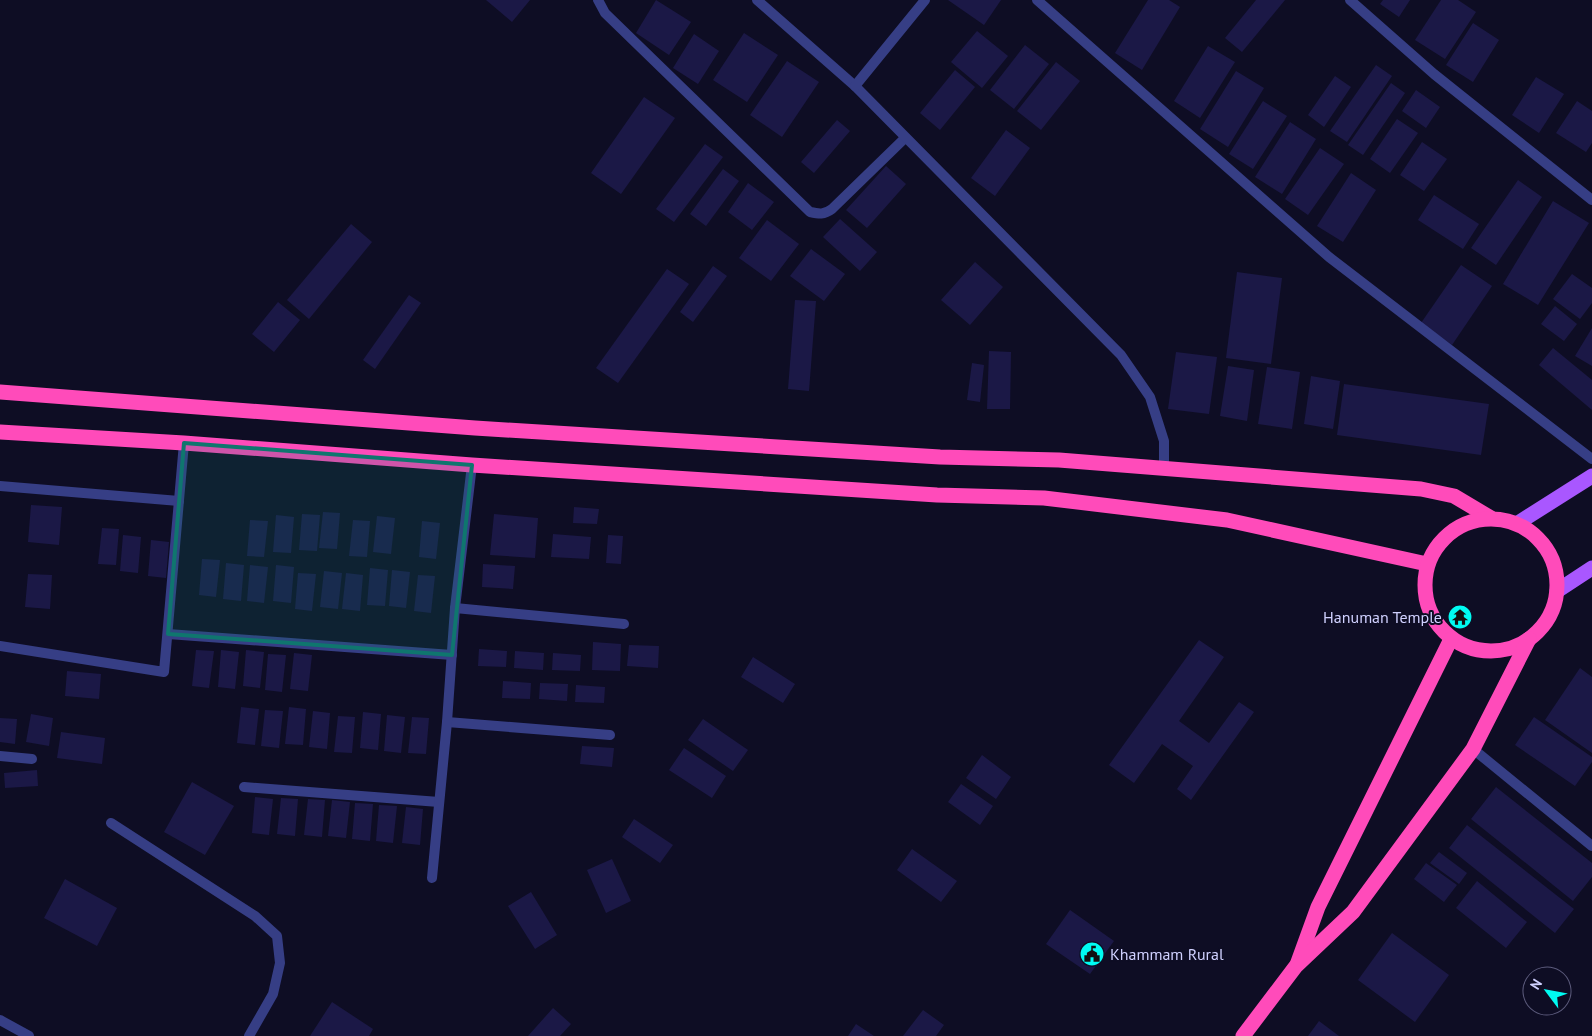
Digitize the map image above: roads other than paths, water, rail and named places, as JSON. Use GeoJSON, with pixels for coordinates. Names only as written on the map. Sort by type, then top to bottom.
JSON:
{"type":"FeatureCollection","features":[{"type":"Feature","properties":{"kind":"highway"},"geometry":{"type":"LineString","coordinates":[[0,392],[475,428],[940,457],[1059,460],[1420,489],[1454,496],[1491,518],[1518,524],[1540,540],[1554,564],[1557,591],[1548,618],[1529,639],[1472,749],[1353,912],[1296,966],[1243,1036]]}},
{"type":"Feature","properties":{"kind":"highway"},"geometry":{"type":"LineString","coordinates":[[0,432],[938,495],[1044,498],[1227,520],[1427,564]]}},
{"type":"Feature","properties":{"kind":"highway"},"geometry":{"type":"LineString","coordinates":[[1491,518],[1464,524],[1441,540],[1427,564],[1424,592],[1433,618],[1451,639],[1476,650],[1504,650],[1529,639]]}},
{"type":"Feature","properties":{"kind":"highway"},"geometry":{"type":"LineString","coordinates":[[1296,966],[1318,907],[1451,639]]}},
{"type":"Feature","properties":{"kind":"main road"},"geometry":{"type":"LineString","coordinates":[[1518,524],[1592,476]]}},
{"type":"Feature","properties":{"kind":"main road"},"geometry":{"type":"LineString","coordinates":[[1557,591],[1592,568]]}},
{"type":"Feature","properties":{"kind":"street"},"geometry":{"type":"LineString","coordinates":[[598,0],[605,12],[810,212],[821,215],[827,213],[905,138]]}},
{"type":"Feature","properties":{"kind":"street"},"geometry":{"type":"LineString","coordinates":[[757,0],[855,86],[1121,355],[1150,397],[1164,441],[1164,469]]}},
{"type":"Feature","properties":{"kind":"street"},"geometry":{"type":"LineString","coordinates":[[855,86],[925,0]]}},
{"type":"Feature","properties":{"kind":"street"},"geometry":{"type":"LineString","coordinates":[[1037,0],[1329,257],[1592,459]]}},
{"type":"Feature","properties":{"kind":"street"},"geometry":{"type":"LineString","coordinates":[[1350,0],[1434,74],[1592,200]]}},
{"type":"Feature","properties":{"kind":"street"},"geometry":{"type":"LineString","coordinates":[[0,646],[164,672],[184,443]]}},
{"type":"Feature","properties":{"kind":"street"},"geometry":{"type":"LineString","coordinates":[[432,878],[447,722],[455,608],[472,465]]}},
{"type":"Feature","properties":{"kind":"street"},"geometry":{"type":"LineString","coordinates":[[0,486],[179,501]]}},
{"type":"Feature","properties":{"kind":"street"},"geometry":{"type":"LineString","coordinates":[[455,608],[624,624]]}},
{"type":"Feature","properties":{"kind":"street"},"geometry":{"type":"LineString","coordinates":[[168,634],[452,655]]}},
{"type":"Feature","properties":{"kind":"street"},"geometry":{"type":"LineString","coordinates":[[447,722],[610,735]]}},
{"type":"Feature","properties":{"kind":"street"},"geometry":{"type":"LineString","coordinates":[[1472,749],[1592,846]]}},
{"type":"Feature","properties":{"kind":"street"},"geometry":{"type":"LineString","coordinates":[[0,756],[32,759]]}},
{"type":"Feature","properties":{"kind":"street"},"geometry":{"type":"LineString","coordinates":[[244,787],[439,802]]}},
{"type":"Feature","properties":{"kind":"street"},"geometry":{"type":"LineString","coordinates":[[111,824],[255,916],[277,936],[280,963],[273,994],[249,1036]]}},
{"type":"Feature","properties":{"kind":"street"},"geometry":{"type":"LineString","coordinates":[[0,1020],[29,1036]]}},
{"type":"Feature","properties":{"kind":"place","name":"Hanuman Temple"},"geometry":{"type":"Point","coordinates":[1460,617]}},
{"type":"Feature","properties":{"kind":"place","name":"Khammam Rural"},"geometry":{"type":"Point","coordinates":[1092,954]}}]}
